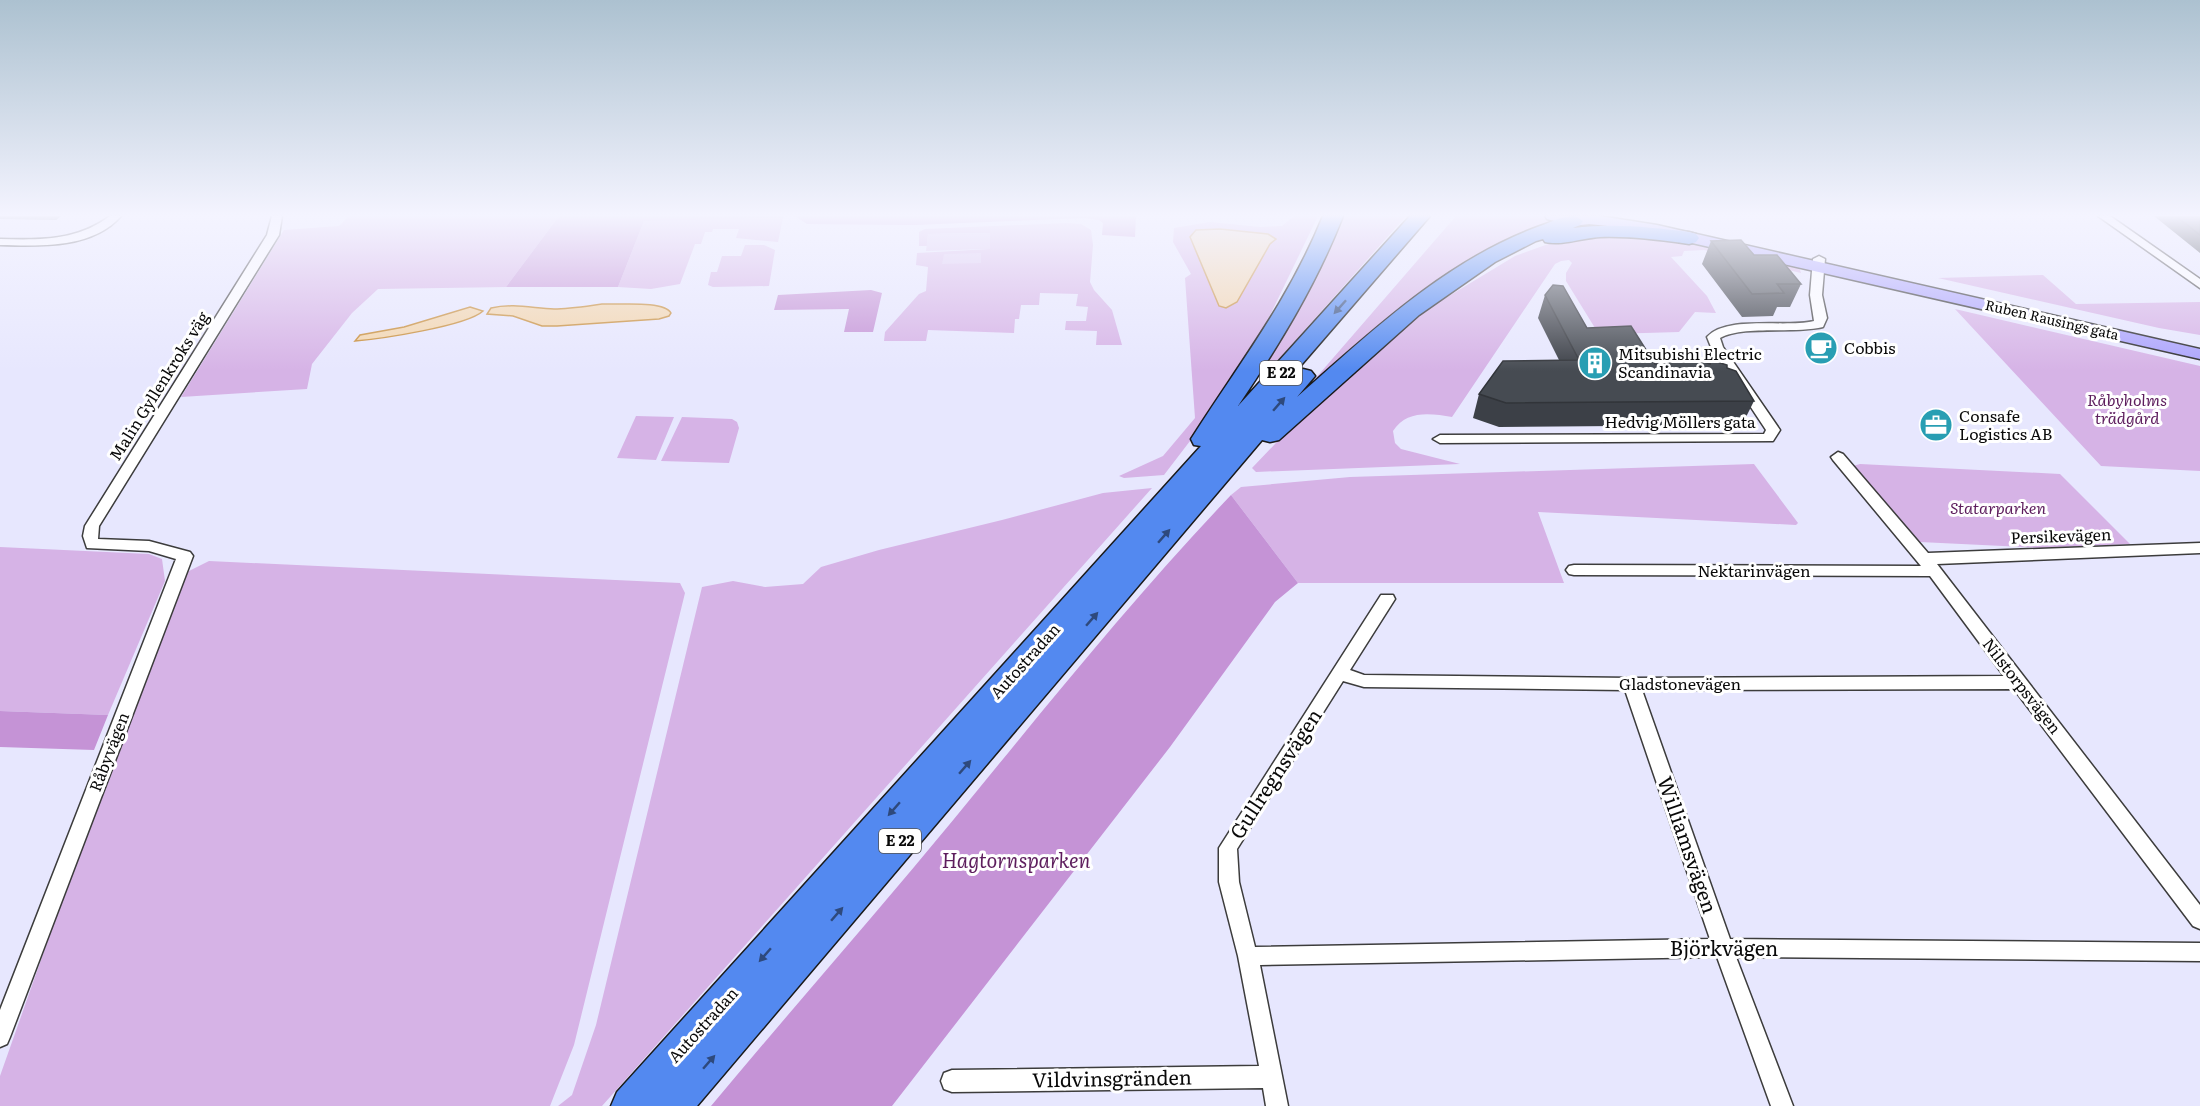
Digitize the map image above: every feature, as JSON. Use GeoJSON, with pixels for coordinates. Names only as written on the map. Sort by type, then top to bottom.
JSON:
{"type":"FeatureCollection","features":[{"type":"Feature","properties":{"kind":"highway"},"geometry":{"type":"LineString","coordinates":[[1142,529],[1275,334],[1311,268]]}},
{"type":"Feature","properties":{"kind":"highway","name":"Autostradan"},"geometry":{"type":"LineString","coordinates":[[631,1106],[1374,268]]}},
{"type":"Feature","properties":{"kind":"highway","name":"Autostradan"},"geometry":{"type":"LineString","coordinates":[[671,1106],[1396,268]]}},
{"type":"Feature","properties":{"kind":"highway"},"geometry":{"type":"LineString","coordinates":[[1199,496],[1417,306],[1475,268]]}},
{"type":"Feature","properties":{"kind":"main road","name":"Ruben Rausings gata"},"geometry":{"type":"LineString","coordinates":[[1838,268],[2200,354]]}},
{"type":"Feature","properties":{"kind":"main road","name":"Ruben Rausings gata"},"geometry":{"type":"LineString","coordinates":[[1840,268],[2200,345]]}},
{"type":"Feature","properties":{"kind":"street","name":"Malin Gyllenkroks väg"},"geometry":{"type":"LineString","coordinates":[[92,544],[90,536],[92,526],[253,268]]}},
{"type":"Feature","properties":{"kind":"street","name":"Hedvig Möllers gata"},"geometry":{"type":"LineString","coordinates":[[1440,439],[1768,438],[1773,430],[1717,348],[1713,337],[1728,330],[1802,328],[1818,324],[1821,316],[1816,299],[1819,268]]}},
{"type":"Feature","properties":{"kind":"street"},"geometry":{"type":"LineString","coordinates":[[2177,268],[2200,284]]}},
{"type":"Feature","properties":{"kind":"street","name":"Nilstorpsvägen"},"geometry":{"type":"LineString","coordinates":[[1838,458],[1929,565],[2200,920]]}},
{"type":"Feature","properties":{"kind":"street","name":"Råbyvägen"},"geometry":{"type":"LineString","coordinates":[[0,1038],[55,889],[185,556],[149,546],[92,544]]}},
{"type":"Feature","properties":{"kind":"street","name":"Persikevägen"},"geometry":{"type":"LineString","coordinates":[[1929,565],[2200,548]]}},
{"type":"Feature","properties":{"kind":"street","name":"Nektarinvägen"},"geometry":{"type":"LineString","coordinates":[[1574,570],[1929,565]]}},
{"type":"Feature","properties":{"kind":"street","name":"Gullregnsvägen"},"geometry":{"type":"LineString","coordinates":[[1277,1106],[1248,956],[1230,882],[1228,849],[1387,599]]}},
{"type":"Feature","properties":{"kind":"street","name":"Gladstonevägen"},"geometry":{"type":"LineString","coordinates":[[1341,674],[1364,681],[1631,684],[2020,682]]}},
{"type":"Feature","properties":{"kind":"street","name":"Williamsvägen"},"geometry":{"type":"LineString","coordinates":[[1631,684],[1723,948],[1782,1106]]}},
{"type":"Feature","properties":{"kind":"street","name":"Björkvägen"},"geometry":{"type":"LineString","coordinates":[[1248,956],[1723,948],[2200,952]]}},
{"type":"Feature","properties":{"kind":"street","name":"Vildvinsgränden"},"geometry":{"type":"LineString","coordinates":[[951,1081],[1272,1077]]}},
{"type":"Feature","properties":{"kind":"green space"},"geometry":{"type":"Polygon","coordinates":[[[261,268],[520,268],[506,287],[378,289],[352,313],[312,364],[307,389],[181,397],[261,268]]]}},
{"type":"Feature","properties":{"kind":"green space"},"geometry":{"type":"Polygon","coordinates":[[[520,268],[626,268],[618,287],[506,287],[520,268]]]}},
{"type":"Feature","properties":{"kind":"green space"},"geometry":{"type":"Polygon","coordinates":[[[626,268],[686,268],[680,284],[651,289],[618,287],[626,268]]]}},
{"type":"Feature","properties":{"kind":"green space"},"geometry":{"type":"Polygon","coordinates":[[[718,268],[772,268],[769,286],[713,287],[708,285],[711,272],[717,272],[718,268]]]}},
{"type":"Feature","properties":{"kind":"green space"},"geometry":{"type":"Polygon","coordinates":[[[928,268],[1091,268],[1090,282],[1112,310],[1122,345],[1096,345],[1097,331],[1065,330],[1066,321],[1086,321],[1088,307],[1076,306],[1078,294],[1040,293],[1039,305],[1021,305],[1019,319],[1015,319],[1014,333],[928,330],[926,341],[884,341],[885,332],[919,294],[926,291],[928,268]]]}},
{"type":"Feature","properties":{"kind":"green space"},"geometry":{"type":"Polygon","coordinates":[[[1187,268],[1293,268],[1258,340],[1216,407],[1164,475],[1124,478],[1119,476],[1163,456],[1195,418],[1185,278],[1191,274],[1187,268]]]}},
{"type":"Feature","properties":{"kind":"green space"},"geometry":{"type":"Polygon","coordinates":[[[1317,268],[1360,268],[1263,377],[1259,374],[1317,268]]]}},
{"type":"Feature","properties":{"kind":"green space"},"geometry":{"type":"Polygon","coordinates":[[[1411,268],[1477,268],[1311,388],[1308,387],[1411,268]]]}},
{"type":"Feature","properties":{"kind":"green space"},"geometry":{"type":"Polygon","coordinates":[[[1496,268],[1553,268],[1452,417],[1427,414],[1412,416],[1398,424],[1393,431],[1395,443],[1401,449],[1460,464],[1256,472],[1252,468],[1294,424],[1411,319],[1496,268]]]}},
{"type":"Feature","properties":{"kind":"green space"},"geometry":{"type":"Polygon","coordinates":[[[1569,268],[1681,268],[1707,296],[1716,313],[1695,312],[1679,332],[1610,334],[1595,328],[1566,281],[1566,273],[1569,268]]]}},
{"type":"Feature","properties":{"kind":"green space"},"geometry":{"type":"Polygon","coordinates":[[[1778,268],[1799,268],[1801,273],[1778,268]]]}},
{"type":"Feature","properties":{"kind":"green space"},"geometry":{"type":"Polygon","coordinates":[[[2043,275],[2076,304],[2200,302],[2200,335],[2159,328],[1938,278],[2043,275]]]}},
{"type":"Feature","properties":{"kind":"green space"},"geometry":{"type":"Polygon","coordinates":[[[871,290],[882,293],[873,332],[844,332],[849,309],[774,310],[778,295],[871,290]]]}},
{"type":"Feature","properties":{"kind":"green space","name":"Råbyholms trädgård"},"geometry":{"type":"Polygon","coordinates":[[[1955,309],[2200,366],[2200,471],[2101,466],[1955,309]]]}},
{"type":"Feature","properties":{"kind":"green space"},"geometry":{"type":"Polygon","coordinates":[[[636,416],[674,417],[656,460],[617,458],[636,416]]]}},
{"type":"Feature","properties":{"kind":"green space"},"geometry":{"type":"Polygon","coordinates":[[[682,417],[732,419],[737,422],[739,428],[729,463],[661,461],[682,417]]]}},
{"type":"Feature","properties":{"kind":"green space"},"geometry":{"type":"Polygon","coordinates":[[[1754,464],[1798,523],[1796,525],[1538,512],[1564,583],[1298,583],[1231,495],[1241,487],[1350,477],[1754,464]]]}},
{"type":"Feature","properties":{"kind":"green space","name":"Statarparken"},"geometry":{"type":"Polygon","coordinates":[[[1860,464],[2060,474],[2130,544],[2042,548],[1920,542],[1856,471],[1853,466],[1860,464]]]}},
{"type":"Feature","properties":{"kind":"green space"},"geometry":{"type":"Polygon","coordinates":[[[1152,488],[602,1106],[558,1106],[572,1095],[596,1025],[702,587],[733,581],[765,587],[803,584],[821,567],[879,550],[1103,493],[1152,488]]]}},
{"type":"Feature","properties":{"kind":"green space","name":"Hagtornsparken"},"geometry":{"type":"Polygon","coordinates":[[[1231,495],[1298,583],[1275,602],[1170,747],[892,1106],[711,1106],[924,855],[1055,695],[1231,495]]]}},
{"type":"Feature","properties":{"kind":"green space"},"geometry":{"type":"Polygon","coordinates":[[[0,547],[149,554],[162,559],[165,581],[108,715],[0,711],[0,547]]]}},
{"type":"Feature","properties":{"kind":"green space"},"geometry":{"type":"Polygon","coordinates":[[[209,561],[680,583],[685,593],[574,1045],[550,1106],[0,1106],[0,1076],[72,872],[187,572],[209,561]]]}},
{"type":"Feature","properties":{"kind":"green space"},"geometry":{"type":"Polygon","coordinates":[[[0,711],[108,715],[94,750],[0,747],[0,711]]]}},
{"type":"Feature","properties":{"kind":"shaded area"},"geometry":{"type":"Polygon","coordinates":[[[1203,268],[1257,268],[1237,302],[1226,308],[1219,306],[1203,268]]]}},
{"type":"Feature","properties":{"kind":"shaded area"},"geometry":{"type":"Polygon","coordinates":[[[602,304],[660,306],[671,313],[659,319],[557,326],[542,326],[513,316],[487,314],[491,308],[499,307],[560,309],[602,304]]]}},
{"type":"Feature","properties":{"kind":"shaded area"},"geometry":{"type":"Polygon","coordinates":[[[470,307],[483,311],[474,317],[442,327],[355,341],[360,335],[404,327],[470,307]]]}},
{"type":"Feature","properties":{"kind":"building"},"geometry":{"type":"Polygon","coordinates":[[[1732,268],[1787,268],[1801,284],[1777,284],[1784,293],[1752,294],[1732,268]]]}},
{"type":"Feature","properties":{"kind":"building"},"geometry":{"type":"Polygon","coordinates":[[[1553,285],[1563,286],[1587,328],[1631,326],[1655,364],[1698,360],[1710,364],[1711,360],[1727,365],[1727,368],[1736,371],[1754,401],[1506,403],[1479,394],[1503,361],[1579,360],[1545,295],[1553,285]]]}},
{"type":"Feature","properties":{"kind":"place","name":"Cobbis"},"geometry":{"type":"Point","coordinates":[1821,348]}},
{"type":"Feature","properties":{"kind":"place","name":"Mitsubishi Electric Scandinavia"},"geometry":{"type":"Point","coordinates":[1595,363]}},
{"type":"Feature","properties":{"kind":"place","name":"Consafe Logistics AB"},"geometry":{"type":"Point","coordinates":[1936,425]}}]}
